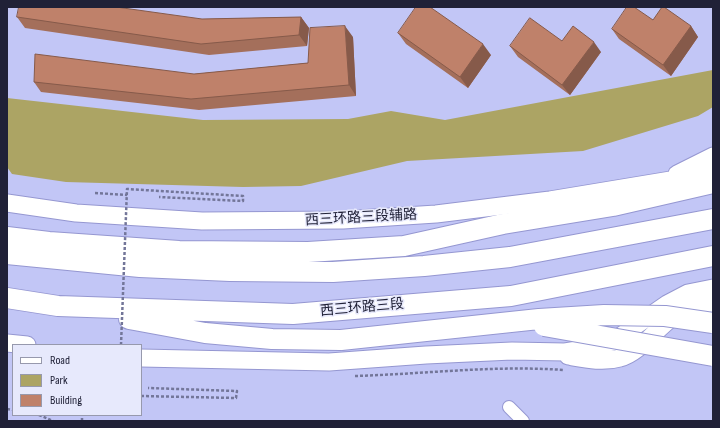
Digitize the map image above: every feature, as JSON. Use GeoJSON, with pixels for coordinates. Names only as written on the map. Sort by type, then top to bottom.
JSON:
{"type":"FeatureCollection","features":[{"type":"Feature","properties":{"kind":"highway"},"geometry":{"type":"LineString","coordinates":[[7,237],[49,242],[179,251],[308,252],[404,246],[503,224],[613,206],[713,183]]}},
{"type":"Feature","properties":{"kind":"highway"},"geometry":{"type":"LineString","coordinates":[[7,254],[140,267],[230,272],[333,272],[424,266],[510,257],[713,219]]}},
{"type":"Feature","properties":{"kind":"highway","name":"西三环路三段"},"geometry":{"type":"LineString","coordinates":[[7,298],[58,306],[293,314],[511,296],[713,256]]}},
{"type":"Feature","properties":{"kind":"highway"},"geometry":{"type":"LineString","coordinates":[[58,306],[205,333],[272,339],[341,340],[516,321],[604,315],[664,316],[713,323]]}},
{"type":"Feature","properties":{"kind":"highway"},"geometry":{"type":"LineString","coordinates":[[516,321],[713,356]]}},
{"type":"Feature","properties":{"kind":"main road"},"geometry":{"type":"LineString","coordinates":[[662,181],[713,156]]}},
{"type":"Feature","properties":{"kind":"main road","name":"西三环路三段辅路"},"geometry":{"type":"LineString","coordinates":[[7,203],[76,213],[202,221],[343,220],[444,213],[550,200],[713,173]]}},
{"type":"Feature","properties":{"kind":"main road"},"geometry":{"type":"LineString","coordinates":[[142,358],[329,362],[426,355],[540,351],[565,352],[596,347],[612,342],[667,304],[688,293],[713,288]]}},
{"type":"Feature","properties":{"kind":"main road"},"geometry":{"type":"LineString","coordinates":[[540,351],[599,360],[621,358],[634,351],[661,327],[686,309],[713,306]]}},
{"type":"Feature","properties":{"kind":"main road"},"geometry":{"type":"LineString","coordinates":[[7,343],[17,344]]}},
{"type":"Feature","properties":{"kind":"street"},"geometry":{"type":"LineString","coordinates":[[509,407],[523,421]]}},
{"type":"Feature","properties":{"kind":"path"},"geometry":{"type":"LineString","coordinates":[[121,344],[127,189],[242,196],[243,201],[159,197]]}},
{"type":"Feature","properties":{"kind":"path"},"geometry":{"type":"LineString","coordinates":[[95,193],[127,195]]}},
{"type":"Feature","properties":{"kind":"path"},"geometry":{"type":"LineString","coordinates":[[142,396],[236,398],[236,391],[148,388]]}},
{"type":"Feature","properties":{"kind":"path"},"geometry":{"type":"LineString","coordinates":[[41,416],[53,421]]}},
{"type":"Feature","properties":{"kind":"green space"},"geometry":{"type":"Polygon","coordinates":[[[713,70],[713,107],[698,116],[583,151],[407,161],[301,186],[243,187],[66,182],[12,174],[7,167],[7,98],[203,120],[348,119],[391,111],[445,120],[713,70]]]}},
{"type":"Feature","properties":{"kind":"building"},"geometry":{"type":"Polygon","coordinates":[[[19,7],[116,7],[202,19],[301,17],[299,35],[201,44],[17,17],[19,7]]]}},
{"type":"Feature","properties":{"kind":"building"},"geometry":{"type":"Polygon","coordinates":[[[416,7],[430,7],[483,44],[460,77],[398,33],[416,7]]]}},
{"type":"Feature","properties":{"kind":"building"},"geometry":{"type":"Polygon","coordinates":[[[627,7],[634,7],[653,20],[662,7],[664,7],[691,26],[663,65],[612,29],[627,7]]]}},
{"type":"Feature","properties":{"kind":"building"},"geometry":{"type":"Polygon","coordinates":[[[530,18],[562,41],[573,26],[594,42],[562,85],[510,46],[530,18]]]}},
{"type":"Feature","properties":{"kind":"building"},"geometry":{"type":"Polygon","coordinates":[[[345,26],[349,85],[191,99],[34,82],[35,54],[194,74],[308,63],[310,28],[345,26]]]}}]}
